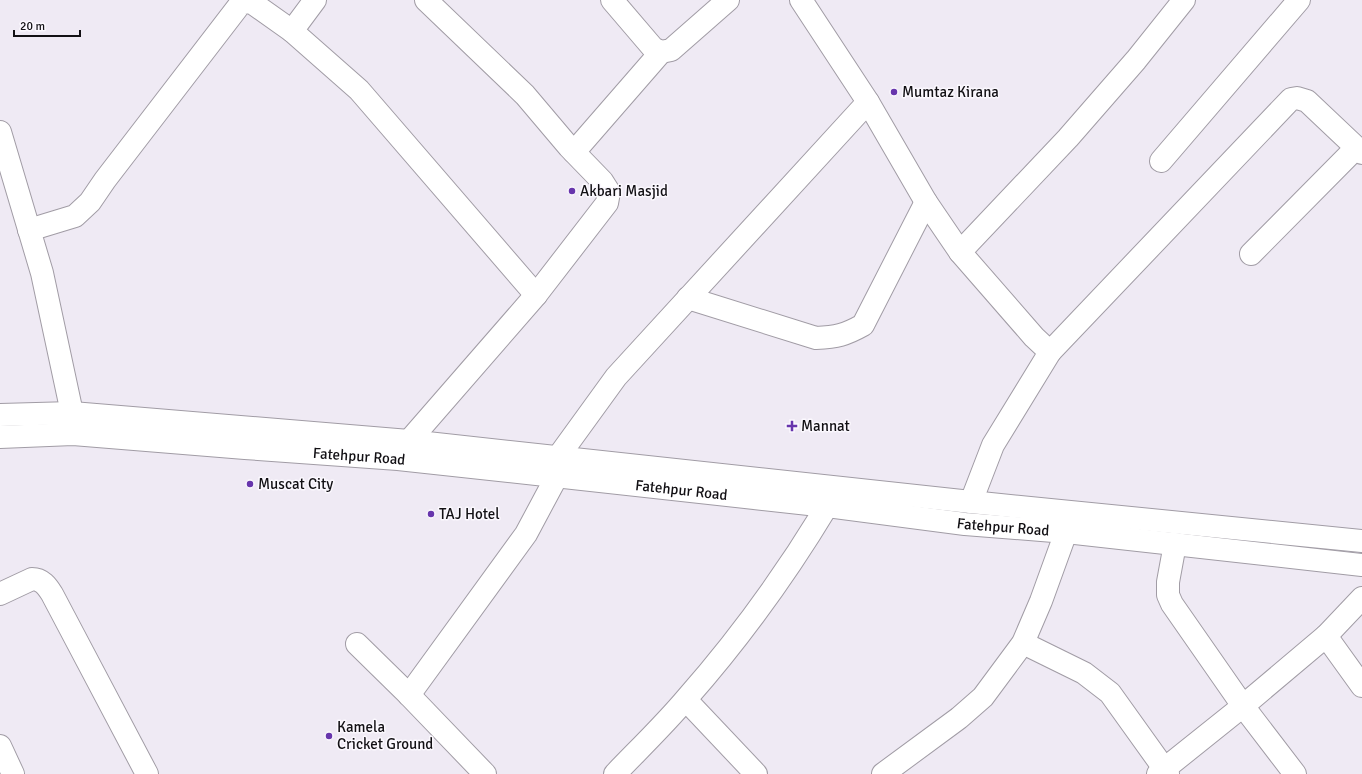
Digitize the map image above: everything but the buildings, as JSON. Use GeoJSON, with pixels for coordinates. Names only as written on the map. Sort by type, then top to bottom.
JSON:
{"type":"FeatureCollection","features":[{"type":"Feature","properties":{"kind":"street"},"geometry":{"type":"LineString","coordinates":[[292,31],[315,0]]}},
{"type":"Feature","properties":{"kind":"street"},"geometry":{"type":"LineString","coordinates":[[409,441],[536,295],[607,203],[609,192],[602,182],[525,95],[426,0]]}},
{"type":"Feature","properties":{"kind":"street"},"geometry":{"type":"LineString","coordinates":[[612,0],[653,48],[661,52]]}},
{"type":"Feature","properties":{"kind":"street"},"geometry":{"type":"LineString","coordinates":[[801,0],[868,102],[926,202],[960,252],[1034,337],[1050,352]]}},
{"type":"Feature","properties":{"kind":"street"},"geometry":{"type":"LineString","coordinates":[[960,252],[1068,138],[1136,60],[1184,0]]}},
{"type":"Feature","properties":{"kind":"street"},"geometry":{"type":"LineString","coordinates":[[1161,161],[1298,0]]}},
{"type":"Feature","properties":{"kind":"street"},"geometry":{"type":"LineString","coordinates":[[29,230],[75,216],[90,202],[105,180],[241,3],[251,2],[292,31],[359,90],[536,295]]}},
{"type":"Feature","properties":{"kind":"street"},"geometry":{"type":"LineString","coordinates":[[574,152],[661,52],[671,50],[720,3]]}},
{"type":"Feature","properties":{"kind":"street"},"geometry":{"type":"LineString","coordinates":[[971,502],[993,445],[1050,352],[1291,99],[1297,98],[1306,101],[1359,151],[1251,254]]}},
{"type":"Feature","properties":{"kind":"street"},"geometry":{"type":"LineString","coordinates":[[409,695],[526,534],[558,467],[616,377],[868,102]]}},
{"type":"Feature","properties":{"kind":"street"},"geometry":{"type":"LineString","coordinates":[[0,132],[42,272],[72,413]]}},
{"type":"Feature","properties":{"kind":"street"},"geometry":{"type":"LineString","coordinates":[[688,298],[816,338],[834,337],[848,333],[863,325],[926,202]]}},
{"type":"Feature","properties":{"kind":"street"},"geometry":{"type":"LineString","coordinates":[[0,415],[72,413],[409,441],[558,467],[907,506],[971,502],[1362,541]]}},
{"type":"Feature","properties":{"kind":"street","name":"Fatehpur Road"},"geometry":{"type":"LineString","coordinates":[[0,437],[73,434],[398,459],[558,467],[827,506],[907,506],[965,524],[1066,532],[1362,565]]}},
{"type":"Feature","properties":{"kind":"street"},"geometry":{"type":"LineString","coordinates":[[615,774],[686,700],[750,622],[807,539],[827,506]]}},
{"type":"Feature","properties":{"kind":"street"},"geometry":{"type":"LineString","coordinates":[[894,771],[983,697],[1023,643],[1041,601],[1066,532]]}},
{"type":"Feature","properties":{"kind":"street"},"geometry":{"type":"LineString","coordinates":[[1175,544],[1168,582],[1168,595],[1172,604],[1243,706],[1295,774]]}},
{"type":"Feature","properties":{"kind":"street"},"geometry":{"type":"LineString","coordinates":[[0,594],[32,579],[36,579],[46,584],[147,774]]}},
{"type":"Feature","properties":{"kind":"street"},"geometry":{"type":"LineString","coordinates":[[1023,643],[1084,674],[1110,693],[1163,772],[1326,636],[1362,598]]}},
{"type":"Feature","properties":{"kind":"street"},"geometry":{"type":"LineString","coordinates":[[1326,636],[1362,686]]}},
{"type":"Feature","properties":{"kind":"street"},"geometry":{"type":"LineString","coordinates":[[357,644],[409,695],[485,774]]}},
{"type":"Feature","properties":{"kind":"street"},"geometry":{"type":"LineString","coordinates":[[686,700],[756,774]]}},
{"type":"Feature","properties":{"kind":"street"},"geometry":{"type":"LineString","coordinates":[[0,746],[13,774]]}},
{"type":"Feature","properties":{"kind":"place","name":"Mumtaz Kirana"},"geometry":{"type":"Point","coordinates":[894,92]}},
{"type":"Feature","properties":{"kind":"place","name":"Akbari Masjid"},"geometry":{"type":"Point","coordinates":[572,191]}},
{"type":"Feature","properties":{"kind":"place","name":"Mannat"},"geometry":{"type":"Point","coordinates":[792,426]}},
{"type":"Feature","properties":{"kind":"place","name":"Muscat City"},"geometry":{"type":"Point","coordinates":[250,484]}},
{"type":"Feature","properties":{"kind":"place","name":"TAJ Hotel"},"geometry":{"type":"Point","coordinates":[431,514]}},
{"type":"Feature","properties":{"kind":"place","name":"Kamela Cricket Ground"},"geometry":{"type":"Point","coordinates":[329,736]}}]}
